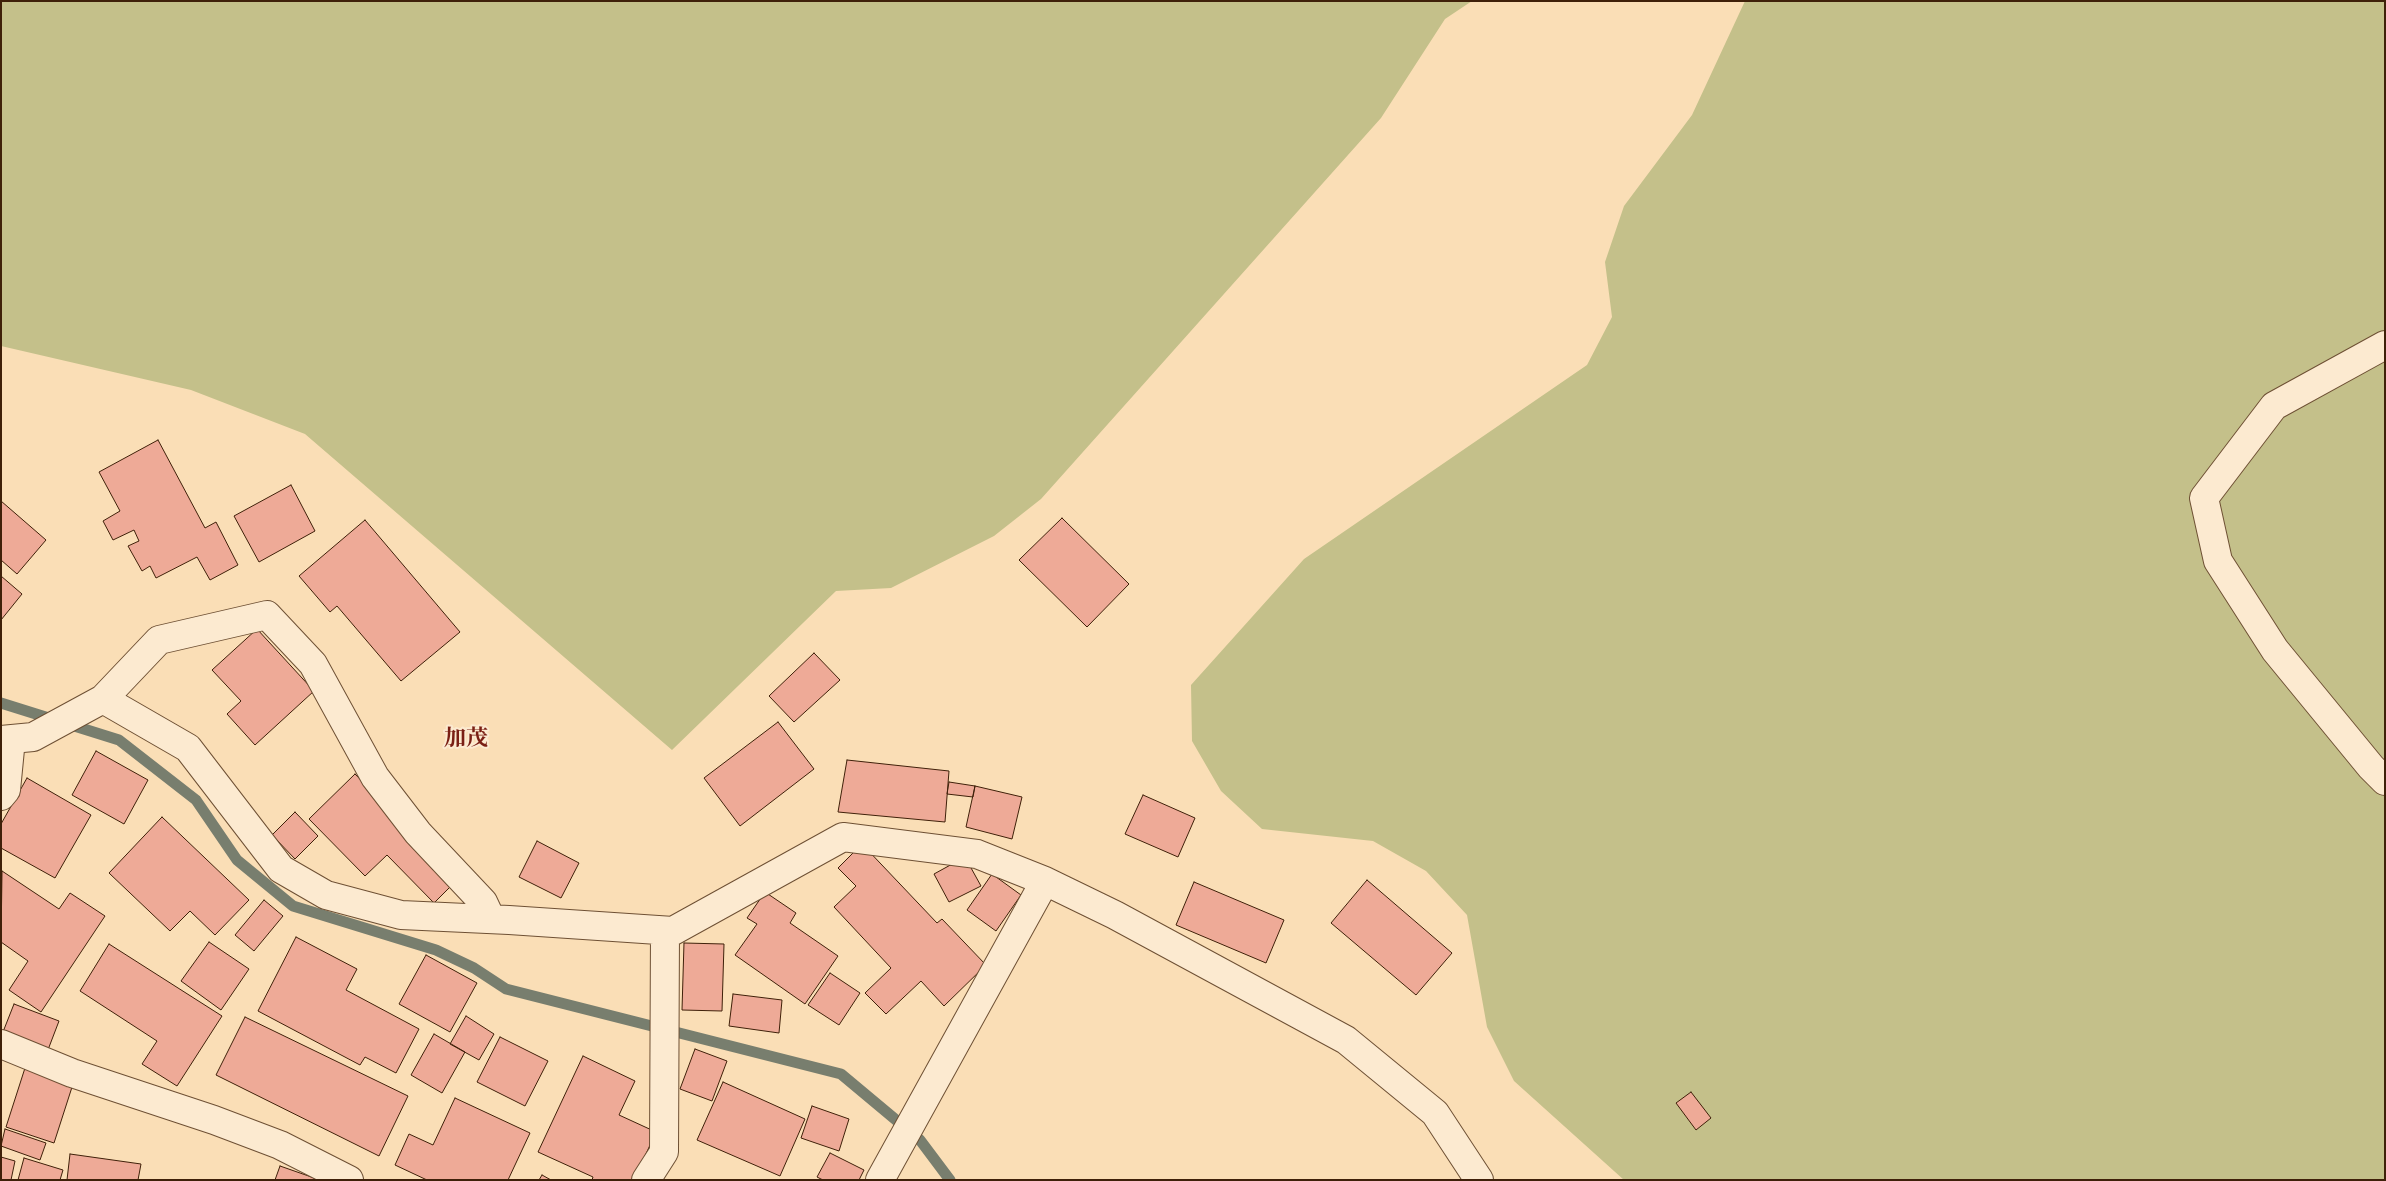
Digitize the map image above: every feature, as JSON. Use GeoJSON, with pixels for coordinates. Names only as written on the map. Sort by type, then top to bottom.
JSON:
{"type":"FeatureCollection","features":[{"type":"Feature","properties":{"kind":"street"},"geometry":{"type":"LineString","coordinates":[[2385,344],[2274,406],[2204,498],[2218,561],[2275,650],[2371,767],[2385,781]]}},
{"type":"Feature","properties":{"kind":"street"},"geometry":{"type":"LineString","coordinates":[[1,796],[6,790],[15,739],[91,705],[159,640],[267,615],[313,664],[376,777],[418,833],[484,902],[491,919]]}},
{"type":"Feature","properties":{"kind":"street"},"geometry":{"type":"LineString","coordinates":[[91,705],[188,748],[280,869],[326,895],[401,916],[491,919],[673,931],[843,837],[977,854],[1045,881],[1115,915],[1346,1040],[1434,1112],[1479,1180]]}},
{"type":"Feature","properties":{"kind":"street"},"geometry":{"type":"LineString","coordinates":[[880,1180],[1045,881]]}},
{"type":"Feature","properties":{"kind":"street"},"geometry":{"type":"LineString","coordinates":[[646,1180],[664,1152],[666,931]]}},
{"type":"Feature","properties":{"kind":"street"},"geometry":{"type":"LineString","coordinates":[[1,1044],[90,1079],[214,1120],[280,1146],[349,1180]]}},
{"type":"Feature","properties":{"kind":"shaded area"},"geometry":{"type":"Polygon","coordinates":[[[1,1],[1472,1],[1445,19],[1381,118],[1041,499],[994,536],[891,588],[836,591],[672,750],[305,434],[191,390],[1,346],[1,1]]]}},
{"type":"Feature","properties":{"kind":"shaded area"},"geometry":{"type":"Polygon","coordinates":[[[1745,1],[2385,1],[2385,1180],[1624,1180],[1514,1081],[1487,1027],[1467,915],[1426,871],[1373,841],[1262,829],[1221,791],[1192,741],[1191,685],[1304,559],[1587,365],[1612,317],[1605,262],[1624,206],[1692,115],[1745,1]]]}},
{"type":"Feature","properties":{"kind":"building"},"geometry":{"type":"Polygon","coordinates":[[[158,440],[205,528],[216,522],[238,565],[210,580],[197,557],[156,578],[150,566],[142,571],[128,546],[139,541],[134,530],[113,540],[103,521],[120,511],[99,472],[158,440]]]}},
{"type":"Feature","properties":{"kind":"building"},"geometry":{"type":"Polygon","coordinates":[[[291,485],[315,531],[259,562],[234,516],[291,485]]]}},
{"type":"Feature","properties":{"kind":"building"},"geometry":{"type":"Polygon","coordinates":[[[1,501],[46,540],[17,574],[1,560],[1,501]]]}},
{"type":"Feature","properties":{"kind":"building"},"geometry":{"type":"Polygon","coordinates":[[[1062,518],[1129,584],[1087,627],[1019,560],[1062,518]]]}},
{"type":"Feature","properties":{"kind":"building"},"geometry":{"type":"Polygon","coordinates":[[[365,520],[460,632],[401,681],[337,606],[330,612],[299,576],[365,520]]]}},
{"type":"Feature","properties":{"kind":"building"},"geometry":{"type":"Polygon","coordinates":[[[1,576],[22,594],[1,620],[1,576]]]}},
{"type":"Feature","properties":{"kind":"building"},"geometry":{"type":"Polygon","coordinates":[[[257,629],[314,691],[255,745],[227,714],[241,701],[212,670],[257,629]]]}},
{"type":"Feature","properties":{"kind":"building"},"geometry":{"type":"Polygon","coordinates":[[[814,653],[840,680],[794,722],[769,696],[814,653]]]}},
{"type":"Feature","properties":{"kind":"building"},"geometry":{"type":"Polygon","coordinates":[[[778,722],[814,769],[740,826],[704,778],[778,722]]]}},
{"type":"Feature","properties":{"kind":"building"},"geometry":{"type":"Polygon","coordinates":[[[96,751],[148,780],[124,824],[72,795],[96,751]]]}},
{"type":"Feature","properties":{"kind":"building"},"geometry":{"type":"Polygon","coordinates":[[[847,760],[949,771],[945,822],[838,812],[847,760]]]}},
{"type":"Feature","properties":{"kind":"building"},"geometry":{"type":"Polygon","coordinates":[[[355,774],[457,880],[434,903],[387,855],[365,876],[309,819],[355,774]]]}},
{"type":"Feature","properties":{"kind":"building"},"geometry":{"type":"Polygon","coordinates":[[[27,778],[91,815],[55,878],[1,848],[1,824],[27,778]]]}},
{"type":"Feature","properties":{"kind":"building"},"geometry":{"type":"Polygon","coordinates":[[[949,782],[975,786],[973,797],[947,794],[949,782]]]}},
{"type":"Feature","properties":{"kind":"building"},"geometry":{"type":"Polygon","coordinates":[[[975,786],[1022,797],[1012,839],[966,827],[975,786]]]}},
{"type":"Feature","properties":{"kind":"building"},"geometry":{"type":"Polygon","coordinates":[[[1143,795],[1195,818],[1178,857],[1125,834],[1143,795]]]}},
{"type":"Feature","properties":{"kind":"building"},"geometry":{"type":"Polygon","coordinates":[[[295,812],[318,836],[295,859],[272,835],[295,812]]]}},
{"type":"Feature","properties":{"kind":"building"},"geometry":{"type":"Polygon","coordinates":[[[162,817],[249,900],[215,935],[190,911],[170,931],[109,873],[162,817]]]}},
{"type":"Feature","properties":{"kind":"building"},"geometry":{"type":"Polygon","coordinates":[[[537,841],[579,863],[561,898],[519,877],[537,841]]]}},
{"type":"Feature","properties":{"kind":"building"},"geometry":{"type":"Polygon","coordinates":[[[862,844],[937,923],[942,919],[986,965],[944,1006],[921,981],[886,1014],[865,993],[891,968],[834,907],[856,886],[838,868],[862,844]]]}},
{"type":"Feature","properties":{"kind":"building"},"geometry":{"type":"Polygon","coordinates":[[[965,857],[981,886],[949,902],[934,874],[965,857]]]}},
{"type":"Feature","properties":{"kind":"building"},"geometry":{"type":"Polygon","coordinates":[[[2,871],[59,909],[70,893],[105,916],[41,1012],[9,990],[28,961],[1,942],[2,871]]]}},
{"type":"Feature","properties":{"kind":"building"},"geometry":{"type":"Polygon","coordinates":[[[992,874],[1021,895],[996,931],[967,910],[992,874]]]}},
{"type":"Feature","properties":{"kind":"building"},"geometry":{"type":"Polygon","coordinates":[[[1367,880],[1452,953],[1416,995],[1331,923],[1367,880]]]}},
{"type":"Feature","properties":{"kind":"building"},"geometry":{"type":"Polygon","coordinates":[[[1194,882],[1284,920],[1266,963],[1176,925],[1194,882]]]}},
{"type":"Feature","properties":{"kind":"building"},"geometry":{"type":"Polygon","coordinates":[[[765,892],[796,913],[790,923],[838,956],[805,1004],[735,955],[757,924],[747,918],[765,892]]]}},
{"type":"Feature","properties":{"kind":"building"},"geometry":{"type":"Polygon","coordinates":[[[264,900],[283,916],[254,951],[235,935],[264,900]]]}},
{"type":"Feature","properties":{"kind":"building"},"geometry":{"type":"Polygon","coordinates":[[[296,937],[357,969],[346,990],[419,1029],[396,1073],[365,1057],[360,1065],[258,1011],[296,937]]]}},
{"type":"Feature","properties":{"kind":"building"},"geometry":{"type":"Polygon","coordinates":[[[209,942],[249,969],[221,1010],[181,981],[209,942]]]}},
{"type":"Feature","properties":{"kind":"building"},"geometry":{"type":"Polygon","coordinates":[[[684,943],[724,944],[722,1011],[682,1010],[684,943]]]}},
{"type":"Feature","properties":{"kind":"building"},"geometry":{"type":"Polygon","coordinates":[[[109,944],[222,1016],[177,1086],[142,1064],[157,1041],[80,991],[109,944]]]}},
{"type":"Feature","properties":{"kind":"building"},"geometry":{"type":"Polygon","coordinates":[[[426,955],[477,983],[450,1032],[399,1004],[426,955]]]}},
{"type":"Feature","properties":{"kind":"building"},"geometry":{"type":"Polygon","coordinates":[[[830,973],[860,993],[839,1025],[808,1005],[830,973]]]}},
{"type":"Feature","properties":{"kind":"building"},"geometry":{"type":"Polygon","coordinates":[[[733,994],[782,1000],[779,1033],[729,1026],[733,994]]]}},
{"type":"Feature","properties":{"kind":"building"},"geometry":{"type":"Polygon","coordinates":[[[14,1004],[59,1021],[46,1055],[1,1037],[14,1004]]]}},
{"type":"Feature","properties":{"kind":"building"},"geometry":{"type":"Polygon","coordinates":[[[466,1016],[494,1034],[479,1060],[450,1044],[466,1016]]]}},
{"type":"Feature","properties":{"kind":"building"},"geometry":{"type":"Polygon","coordinates":[[[245,1017],[408,1096],[379,1156],[216,1075],[245,1017]]]}},
{"type":"Feature","properties":{"kind":"building"},"geometry":{"type":"Polygon","coordinates":[[[434,1034],[465,1052],[442,1093],[411,1075],[434,1034]]]}},
{"type":"Feature","properties":{"kind":"building"},"geometry":{"type":"Polygon","coordinates":[[[500,1037],[548,1061],[525,1106],[477,1082],[500,1037]]]}},
{"type":"Feature","properties":{"kind":"building"},"geometry":{"type":"Polygon","coordinates":[[[695,1049],[727,1061],[712,1101],[680,1089],[695,1049]]]}},
{"type":"Feature","properties":{"kind":"building"},"geometry":{"type":"Polygon","coordinates":[[[583,1056],[635,1081],[619,1115],[656,1132],[634,1180],[592,1180],[593,1177],[538,1152],[583,1056]]]}},
{"type":"Feature","properties":{"kind":"building"},"geometry":{"type":"Polygon","coordinates":[[[25,1068],[73,1084],[54,1143],[6,1127],[25,1068]]]}},
{"type":"Feature","properties":{"kind":"building"},"geometry":{"type":"Polygon","coordinates":[[[723,1082],[805,1119],[780,1176],[697,1140],[723,1082]]]}},
{"type":"Feature","properties":{"kind":"building"},"geometry":{"type":"Polygon","coordinates":[[[1691,1092],[1711,1118],[1696,1130],[1676,1103],[1691,1092]]]}},
{"type":"Feature","properties":{"kind":"building"},"geometry":{"type":"Polygon","coordinates":[[[455,1098],[530,1133],[508,1180],[427,1180],[395,1165],[409,1134],[433,1145],[455,1098]]]}},
{"type":"Feature","properties":{"kind":"building"},"geometry":{"type":"Polygon","coordinates":[[[812,1106],[849,1119],[839,1151],[801,1138],[812,1106]]]}},
{"type":"Feature","properties":{"kind":"building"},"geometry":{"type":"Polygon","coordinates":[[[5,1129],[46,1143],[40,1160],[1,1146],[5,1129]]]}},
{"type":"Feature","properties":{"kind":"building"},"geometry":{"type":"Polygon","coordinates":[[[830,1153],[864,1170],[859,1180],[823,1180],[817,1177],[830,1153]]]}},
{"type":"Feature","properties":{"kind":"building"},"geometry":{"type":"Polygon","coordinates":[[[70,1154],[141,1164],[138,1180],[67,1180],[70,1154]]]}},
{"type":"Feature","properties":{"kind":"building"},"geometry":{"type":"Polygon","coordinates":[[[1,1157],[15,1161],[11,1180],[1,1180],[1,1157]]]}},
{"type":"Feature","properties":{"kind":"building"},"geometry":{"type":"Polygon","coordinates":[[[24,1158],[63,1170],[60,1180],[18,1180],[24,1158]]]}},
{"type":"Feature","properties":{"kind":"building"},"geometry":{"type":"Polygon","coordinates":[[[280,1166],[320,1180],[275,1180],[280,1166]]]}},
{"type":"Feature","properties":{"kind":"building"},"geometry":{"type":"Polygon","coordinates":[[[542,1175],[551,1180],[539,1180],[542,1175]]]}},
{"type":"Feature","properties":{"kind":"waterway"},"geometry":{"type":"LineString","coordinates":[[1,703],[119,740],[196,800],[237,860],[293,906],[436,950],[474,968],[506,989],[841,1074],[920,1140],[950,1180]]}},
{"type":"Feature","properties":{"kind":"district","name":"加茂"},"geometry":{"type":"Point","coordinates":[466,741]}}]}
